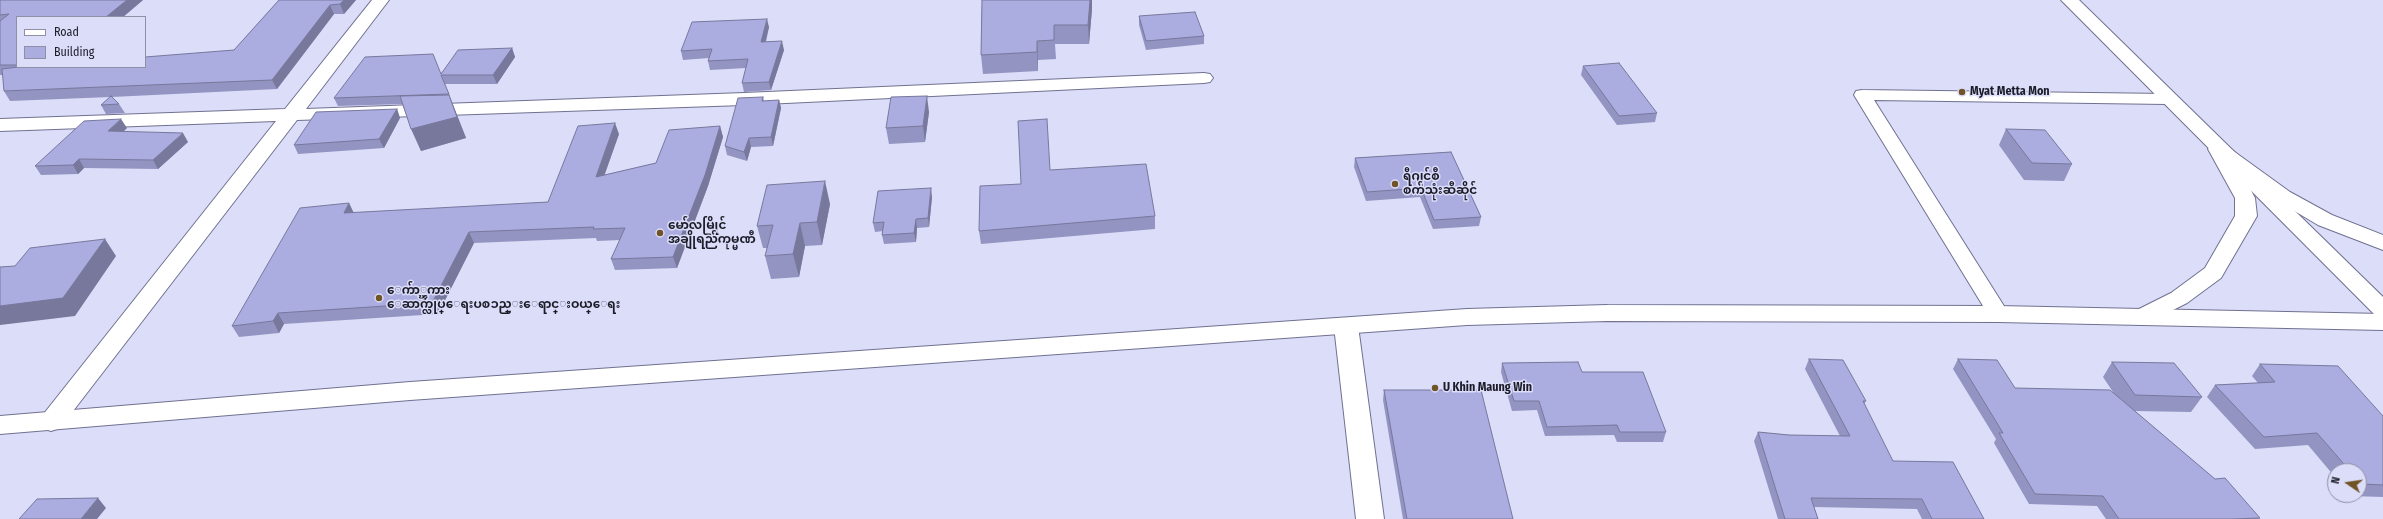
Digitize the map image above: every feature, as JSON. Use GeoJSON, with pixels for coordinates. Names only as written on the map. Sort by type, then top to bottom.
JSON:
{"type":"FeatureCollection","features":[{"type":"Feature","properties":{"kind":"main road"},"geometry":{"type":"LineString","coordinates":[[52,422],[381,0]]}},
{"type":"Feature","properties":{"kind":"main road"},"geometry":{"type":"LineString","coordinates":[[2069,0],[2167,99],[2383,310]]}},
{"type":"Feature","properties":{"kind":"main road"},"geometry":{"type":"LineString","coordinates":[[0,125],[744,99],[1204,78]]}},
{"type":"Feature","properties":{"kind":"main road"},"geometry":{"type":"LineString","coordinates":[[2218,149],[2283,196],[2318,216],[2383,244]]}},
{"type":"Feature","properties":{"kind":"main road"},"geometry":{"type":"LineString","coordinates":[[2141,317],[2179,298],[2213,273],[2246,216],[2245,198],[2218,149]]}},
{"type":"Feature","properties":{"kind":"main road"},"geometry":{"type":"LineString","coordinates":[[0,425],[52,422],[418,391],[1467,318],[1607,312],[1998,314],[2383,322]]}},
{"type":"Feature","properties":{"kind":"main road"},"geometry":{"type":"LineString","coordinates":[[1346,326],[1370,519]]}},
{"type":"Feature","properties":{"kind":"lane"},"geometry":{"type":"LineString","coordinates":[[1998,314],[1862,95],[2167,99]]}},
{"type":"Feature","properties":{"kind":"building"},"geometry":{"type":"Polygon","coordinates":[[[0,0],[127,0],[107,16],[16,16],[16,65],[0,65],[0,21],[9,14],[0,15],[0,0]]]}},
{"type":"Feature","properties":{"kind":"building"},"geometry":{"type":"Polygon","coordinates":[[[279,0],[344,0],[340,4],[330,5],[272,80],[4,91],[2,69],[16,67],[146,68],[146,57],[234,50],[279,0]]]}},
{"type":"Feature","properties":{"kind":"building"},"geometry":{"type":"Polygon","coordinates":[[[982,0],[1090,0],[1088,25],[1054,25],[1054,40],[1037,41],[1037,52],[981,55],[982,0]]]}},
{"type":"Feature","properties":{"kind":"building"},"geometry":{"type":"Polygon","coordinates":[[[1195,12],[1204,36],[1146,41],[1139,16],[1195,12]]]}},
{"type":"Feature","properties":{"kind":"building"},"geometry":{"type":"Polygon","coordinates":[[[767,19],[761,42],[782,41],[769,82],[742,83],[748,59],[708,61],[712,49],[681,51],[692,22],[767,19]]]}},
{"type":"Feature","properties":{"kind":"building"},"geometry":{"type":"Polygon","coordinates":[[[512,48],[493,75],[441,75],[449,94],[334,98],[365,57],[433,54],[441,74],[458,50],[512,48]]]}},
{"type":"Feature","properties":{"kind":"building"},"geometry":{"type":"Polygon","coordinates":[[[1619,63],[1657,113],[1619,116],[1583,66],[1619,63]]]}},
{"type":"Feature","properties":{"kind":"building"},"geometry":{"type":"Polygon","coordinates":[[[449,95],[457,117],[411,129],[400,96],[449,95]]]}},
{"type":"Feature","properties":{"kind":"building"},"geometry":{"type":"Polygon","coordinates":[[[111,96],[119,104],[101,105],[111,96]]]}},
{"type":"Feature","properties":{"kind":"building"},"geometry":{"type":"Polygon","coordinates":[[[927,96],[923,126],[886,128],[891,97],[927,96]]]}},
{"type":"Feature","properties":{"kind":"building"},"geometry":{"type":"Polygon","coordinates":[[[763,97],[762,101],[779,100],[771,137],[749,138],[744,152],[725,146],[738,98],[763,97]]]}},
{"type":"Feature","properties":{"kind":"building"},"geometry":{"type":"Polygon","coordinates":[[[397,109],[379,139],[294,145],[316,112],[397,109]]]}},
{"type":"Feature","properties":{"kind":"building"},"geometry":{"type":"Polygon","coordinates":[[[121,119],[108,131],[183,133],[153,160],[79,159],[73,165],[35,166],[84,121],[121,119]]]}},
{"type":"Feature","properties":{"kind":"building"},"geometry":{"type":"Polygon","coordinates":[[[1047,119],[1050,170],[1146,164],[1155,216],[979,231],[980,186],[1021,184],[1018,121],[1047,119]]]}},
{"type":"Feature","properties":{"kind":"building"},"geometry":{"type":"Polygon","coordinates":[[[615,123],[596,177],[656,163],[669,130],[720,126],[705,175],[673,257],[611,259],[625,228],[593,229],[594,227],[469,232],[432,303],[278,313],[273,321],[232,326],[300,208],[349,203],[344,213],[548,202],[578,126],[615,123]]]}},
{"type":"Feature","properties":{"kind":"building"},"geometry":{"type":"Polygon","coordinates":[[[2006,129],[2045,130],[2072,164],[2032,163],[2006,129]]]}},
{"type":"Feature","properties":{"kind":"building"},"geometry":{"type":"Polygon","coordinates":[[[1451,152],[1481,217],[1434,220],[1421,188],[1367,192],[1355,158],[1451,152]]]}},
{"type":"Feature","properties":{"kind":"building"},"geometry":{"type":"Polygon","coordinates":[[[825,181],[817,222],[800,223],[793,254],[765,256],[773,225],[757,226],[767,185],[825,181]]]}},
{"type":"Feature","properties":{"kind":"building"},"geometry":{"type":"Polygon","coordinates":[[[931,188],[928,218],[916,219],[914,233],[882,235],[884,222],[873,223],[878,191],[931,188]]]}},
{"type":"Feature","properties":{"kind":"building"},"geometry":{"type":"Polygon","coordinates":[[[105,239],[63,298],[0,306],[0,267],[15,266],[30,248],[105,239]]]}},
{"type":"Feature","properties":{"kind":"building"},"geometry":{"type":"Polygon","coordinates":[[[1809,359],[1843,360],[1866,401],[1863,401],[1893,461],[1953,462],[1984,519],[1932,519],[1922,499],[1811,498],[1818,519],[1785,519],[1758,432],[1789,435],[1850,436],[1809,359]]]}},
{"type":"Feature","properties":{"kind":"building"},"geometry":{"type":"Polygon","coordinates":[[[1958,359],[1997,360],[2015,388],[2110,390],[2215,479],[2225,478],[2260,518],[2119,519],[2103,496],[2035,494],[1999,433],[2003,433],[1958,359]]]}},
{"type":"Feature","properties":{"kind":"building"},"geometry":{"type":"Polygon","coordinates":[[[1578,362],[1582,372],[1643,372],[1666,432],[1620,432],[1617,425],[1547,427],[1539,401],[1514,401],[1502,363],[1578,362]]]}},
{"type":"Feature","properties":{"kind":"building"},"geometry":{"type":"Polygon","coordinates":[[[2112,362],[2174,363],[2202,397],[2135,395],[2112,362]]]}},
{"type":"Feature","properties":{"kind":"building"},"geometry":{"type":"Polygon","coordinates":[[[2260,364],[2338,366],[2383,416],[2383,485],[2367,484],[2367,463],[2343,463],[2317,433],[2264,437],[2215,385],[2275,382],[2260,364]]]}},
{"type":"Feature","properties":{"kind":"building"},"geometry":{"type":"Polygon","coordinates":[[[1384,390],[1481,390],[1513,519],[1407,519],[1384,390]]]}},
{"type":"Feature","properties":{"kind":"building"},"geometry":{"type":"Polygon","coordinates":[[[98,498],[81,519],[19,519],[37,499],[98,498]]]}},
{"type":"Feature","properties":{"kind":"place","name":"Myat Metta Mon"},"geometry":{"type":"Point","coordinates":[1962,92]}},
{"type":"Feature","properties":{"kind":"place","name":"ရီဂျင်စီ စက်သုံးဆီဆိုင်"},"geometry":{"type":"Point","coordinates":[1395,184]}},
{"type":"Feature","properties":{"kind":"place","name":"မော်လမြိုင် အချိုရည်ကုမ္မဏီ"},"geometry":{"type":"Point","coordinates":[660,233]}},
{"type":"Feature","properties":{"kind":"place","name":"ေက်ာ္ၾကား ေဆာက္လုပ္ေရးပစၥည္းေရာင္းဝယ္ေရး"},"geometry":{"type":"Point","coordinates":[379,298]}},
{"type":"Feature","properties":{"kind":"place","name":"U Khin Maung Win"},"geometry":{"type":"Point","coordinates":[1435,388]}}]}
